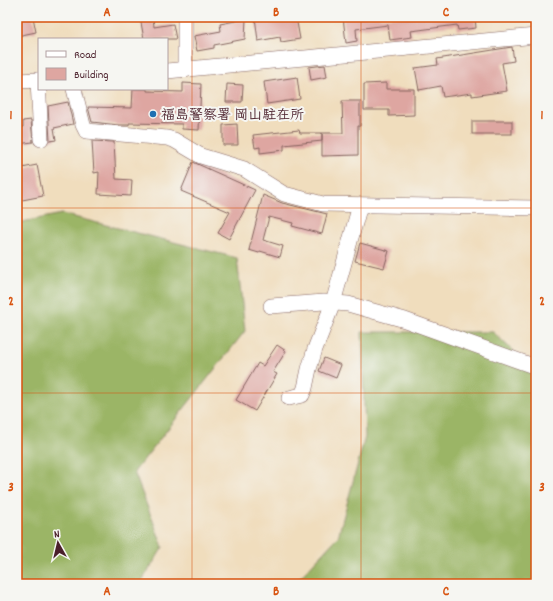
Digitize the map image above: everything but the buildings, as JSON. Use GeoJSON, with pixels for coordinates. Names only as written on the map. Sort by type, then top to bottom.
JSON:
{"type":"FeatureCollection","features":[{"type":"Feature","properties":{"kind":"street"},"geometry":{"type":"LineString","coordinates":[[185,17],[185,70]]}},
{"type":"Feature","properties":{"kind":"street"},"geometry":{"type":"LineString","coordinates":[[168,71],[536,36]]}},
{"type":"Feature","properties":{"kind":"street"},"geometry":{"type":"LineString","coordinates":[[17,81],[38,80]]}},
{"type":"Feature","properties":{"kind":"street"},"geometry":{"type":"LineString","coordinates":[[39,90],[41,139]]}},
{"type":"Feature","properties":{"kind":"street"},"geometry":{"type":"LineString","coordinates":[[74,90],[82,125],[86,131],[168,138],[201,156],[244,169],[284,194],[323,204],[536,208]]}},
{"type":"Feature","properties":{"kind":"street"},"geometry":{"type":"LineString","coordinates":[[289,398],[302,395],[306,388],[309,369],[333,303],[360,205]]}},
{"type":"Feature","properties":{"kind":"street"},"geometry":{"type":"LineString","coordinates":[[271,306],[324,302],[348,304],[405,320],[536,367]]}},
{"type":"Feature","properties":{"kind":"green space"},"geometry":{"type":"Polygon","coordinates":[[[62,214],[237,258],[245,331],[134,472],[163,547],[140,584],[17,584],[17,223],[62,214]]]}},
{"type":"Feature","properties":{"kind":"green space"},"geometry":{"type":"Polygon","coordinates":[[[362,332],[493,332],[536,373],[536,584],[294,584],[338,537],[365,437],[362,332]]]}},
{"type":"Feature","properties":{"kind":"place","name":"福島警察署 岡山駐在所"},"geometry":{"type":"Point","coordinates":[153,114]}}]}
